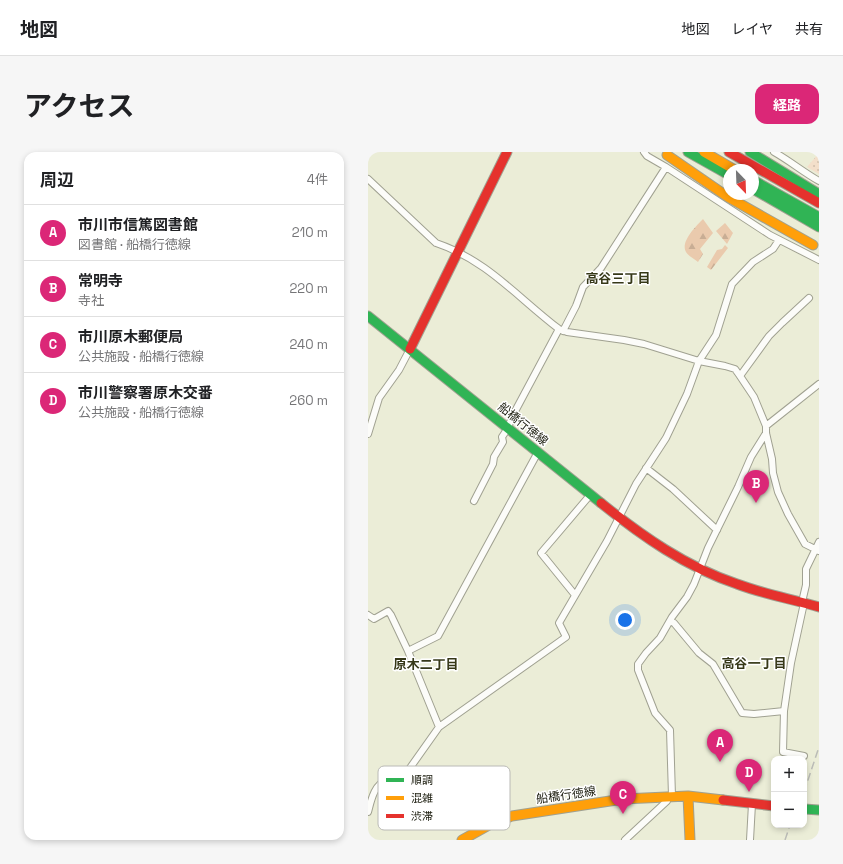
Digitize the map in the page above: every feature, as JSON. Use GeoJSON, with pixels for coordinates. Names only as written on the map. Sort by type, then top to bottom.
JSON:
{"type":"FeatureCollection","features":[{"type":"Feature","properties":{"kind":"main road"},"geometry":{"type":"LineString","coordinates":[[410,349],[508,152]]}},
{"type":"Feature","properties":{"kind":"main road"},"geometry":{"type":"LineString","coordinates":[[688,152],[723,172]]}},
{"type":"Feature","properties":{"kind":"main road"},"geometry":{"type":"LineString","coordinates":[[704,152],[725,164]]}},
{"type":"Feature","properties":{"kind":"main road"},"geometry":{"type":"LineString","coordinates":[[729,152],[819,203]]}},
{"type":"Feature","properties":{"kind":"main road"},"geometry":{"type":"LineString","coordinates":[[750,152],[819,194]]}},
{"type":"Feature","properties":{"kind":"main road"},"geometry":{"type":"LineString","coordinates":[[665,153],[723,187]]}},
{"type":"Feature","properties":{"kind":"main road"},"geometry":{"type":"LineString","coordinates":[[665,153],[728,197],[816,243]]}},
{"type":"Feature","properties":{"kind":"main road"},"geometry":{"type":"LineString","coordinates":[[759,183],[819,217]]}},
{"type":"Feature","properties":{"kind":"main road"},"geometry":{"type":"LineString","coordinates":[[759,192],[819,227]]}},
{"type":"Feature","properties":{"kind":"main road"},"geometry":{"type":"LineString","coordinates":[[747,200],[816,243]]}},
{"type":"Feature","properties":{"kind":"main road","name":"船橋行徳線"},"geometry":{"type":"LineString","coordinates":[[368,316],[619,517],[656,544],[699,568],[735,584],[819,607]]}},
{"type":"Feature","properties":{"kind":"main road","name":"船橋行徳線"},"geometry":{"type":"LineString","coordinates":[[510,817],[623,799],[670,796],[688,796],[771,806]]}},
{"type":"Feature","properties":{"kind":"main road"},"geometry":{"type":"LineString","coordinates":[[688,796],[690,840]]}},
{"type":"Feature","properties":{"kind":"main road"},"geometry":{"type":"LineString","coordinates":[[807,809],[819,810]]}},
{"type":"Feature","properties":{"kind":"main road","name":"船橋行徳線"},"geometry":{"type":"LineString","coordinates":[[462,840],[480,830]]}},
{"type":"Feature","properties":{"kind":"street"},"geometry":{"type":"LineString","coordinates":[[644,152],[647,156],[779,240],[819,260]]}},
{"type":"Feature","properties":{"kind":"street"},"geometry":{"type":"LineString","coordinates":[[774,152],[790,161],[804,173],[819,181]]}},
{"type":"Feature","properties":{"kind":"street"},"geometry":{"type":"LineString","coordinates":[[474,501],[493,464],[494,457],[503,442],[502,437],[508,428],[516,408],[576,306],[583,287],[601,268],[666,167]]}},
{"type":"Feature","properties":{"kind":"street"},"geometry":{"type":"LineString","coordinates":[[368,179],[436,243],[458,251],[476,261],[561,330],[644,344],[699,361],[725,366],[735,370],[754,397],[766,429],[772,459],[773,473],[788,514],[805,544],[817,550]]}},
{"type":"Feature","properties":{"kind":"street"},"geometry":{"type":"LineString","coordinates":[[411,766],[439,727],[566,637],[560,623],[607,541],[636,484],[666,438],[687,394],[699,361],[716,335],[732,284],[753,262],[771,252],[779,240]]}},
{"type":"Feature","properties":{"kind":"street"},"geometry":{"type":"LineString","coordinates":[[740,376],[769,336],[809,298]]}},
{"type":"Feature","properties":{"kind":"street"},"geometry":{"type":"LineString","coordinates":[[368,434],[379,398],[400,370],[410,349]]}},
{"type":"Feature","properties":{"kind":"street"},"geometry":{"type":"LineString","coordinates":[[625,840],[667,801],[670,796],[670,730],[655,713],[638,670],[638,664],[660,638],[687,597],[694,584],[699,568],[766,429],[819,384]]}},
{"type":"Feature","properties":{"kind":"street"},"geometry":{"type":"LineString","coordinates":[[408,651],[438,636],[538,452]]}},
{"type":"Feature","properties":{"kind":"street"},"geometry":{"type":"LineString","coordinates":[[646,468],[673,489],[717,530]]}},
{"type":"Feature","properties":{"kind":"street"},"geometry":{"type":"LineString","coordinates":[[575,595],[541,553],[591,494]]}},
{"type":"Feature","properties":{"kind":"street"},"geometry":{"type":"LineString","coordinates":[[804,756],[783,752],[784,711],[806,585],[806,569],[817,550],[819,542]]}},
{"type":"Feature","properties":{"kind":"street"},"geometry":{"type":"LineString","coordinates":[[368,615],[374,619],[388,611],[408,651],[439,727]]}},
{"type":"Feature","properties":{"kind":"street"},"geometry":{"type":"LineString","coordinates":[[670,621],[674,623],[699,653],[713,664],[742,713],[754,714],[784,711]]}},
{"type":"Feature","properties":{"kind":"street"},"geometry":{"type":"LineString","coordinates":[[368,812],[378,787]]}},
{"type":"Feature","properties":{"kind":"street"},"geometry":{"type":"LineString","coordinates":[[750,840],[752,804]]}},
{"type":"Feature","properties":{"kind":"shaded area"},"geometry":{"type":"Polygon","coordinates":[[[819,153],[819,174],[807,167],[819,153]]]}},
{"type":"Feature","properties":{"kind":"green space"},"geometry":{"type":"Polygon","coordinates":[[[703,219],[713,233],[700,249],[703,254],[698,262],[686,252],[685,244],[690,234],[703,219]]]}},
{"type":"Feature","properties":{"kind":"green space"},"geometry":{"type":"Polygon","coordinates":[[[725,223],[733,233],[727,244],[716,231],[725,223]]]}},
{"type":"Feature","properties":{"kind":"green space"},"geometry":{"type":"Polygon","coordinates":[[[725,245],[728,248],[711,270],[707,267],[717,250],[722,249],[725,245]]]}},
{"type":"Feature","properties":{"kind":"railway"},"geometry":{"type":"LineString","coordinates":[[807,783],[819,747]]}},
{"type":"Feature","properties":{"kind":"railway"},"geometry":{"type":"LineString","coordinates":[[785,840],[789,828]]}},
{"type":"Feature","properties":{"kind":"traffic: fast"},"geometry":{"type":"LineString","coordinates":[[688,152],[723,172]]}},
{"type":"Feature","properties":{"kind":"traffic: fast"},"geometry":{"type":"LineString","coordinates":[[750,152],[819,194]]}},
{"type":"Feature","properties":{"kind":"traffic: fast"},"geometry":{"type":"LineString","coordinates":[[759,183],[819,217]]}},
{"type":"Feature","properties":{"kind":"traffic: fast"},"geometry":{"type":"LineString","coordinates":[[759,192],[819,227]]}},
{"type":"Feature","properties":{"kind":"traffic: fast"},"geometry":{"type":"LineString","coordinates":[[368,316],[601,503]]}},
{"type":"Feature","properties":{"kind":"traffic: fast"},"geometry":{"type":"LineString","coordinates":[[807,809],[819,810]]}},
{"type":"Feature","properties":{"kind":"traffic: slow"},"geometry":{"type":"LineString","coordinates":[[704,152],[725,164]]}},
{"type":"Feature","properties":{"kind":"traffic: slow"},"geometry":{"type":"LineString","coordinates":[[667,155],[728,197],[813,245]]}},
{"type":"Feature","properties":{"kind":"traffic: slow"},"geometry":{"type":"LineString","coordinates":[[688,796],[690,840]]}},
{"type":"Feature","properties":{"kind":"traffic: slow"},"geometry":{"type":"LineString","coordinates":[[510,817],[623,799],[688,796],[723,800]]}},
{"type":"Feature","properties":{"kind":"traffic: slow"},"geometry":{"type":"LineString","coordinates":[[462,840],[480,830]]}},
{"type":"Feature","properties":{"kind":"traffic: jam"},"geometry":{"type":"LineString","coordinates":[[410,349],[507,152]]}},
{"type":"Feature","properties":{"kind":"traffic: jam"},"geometry":{"type":"LineString","coordinates":[[729,152],[819,203]]}},
{"type":"Feature","properties":{"kind":"traffic: jam"},"geometry":{"type":"LineString","coordinates":[[601,503],[665,550],[700,569],[747,588],[819,607]]}},
{"type":"Feature","properties":{"kind":"traffic: jam"},"geometry":{"type":"LineString","coordinates":[[723,800],[771,806]]}},
{"type":"Feature","properties":{"kind":"place","name":"常明寺"},"geometry":{"type":"Point","coordinates":[756,503]}},
{"type":"Feature","properties":{"kind":"place","name":"市川市信篤図書館"},"geometry":{"type":"Point","coordinates":[720,762]}},
{"type":"Feature","properties":{"kind":"place","name":"市川警察署原木交番"},"geometry":{"type":"Point","coordinates":[749,792]}},
{"type":"Feature","properties":{"kind":"place","name":"市川原木郵便局"},"geometry":{"type":"Point","coordinates":[623,814]}},
{"type":"Feature","properties":{"kind":"district","name":"高谷三丁目"},"geometry":{"type":"Point","coordinates":[618,278]}},
{"type":"Feature","properties":{"kind":"district","name":"高谷一丁目"},"geometry":{"type":"Point","coordinates":[754,663]}},
{"type":"Feature","properties":{"kind":"district","name":"原木二丁目"},"geometry":{"type":"Point","coordinates":[426,664]}}]}
